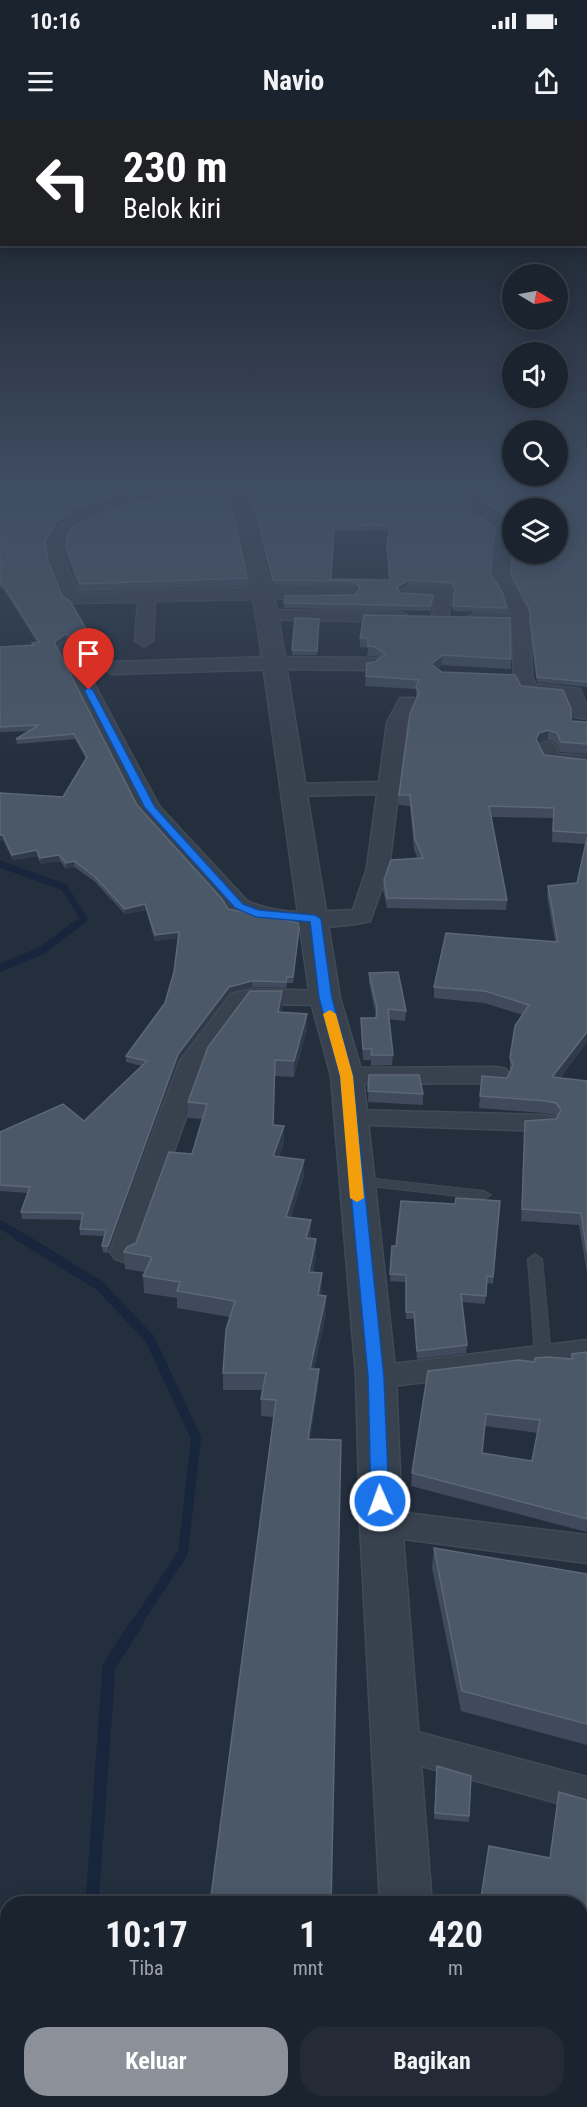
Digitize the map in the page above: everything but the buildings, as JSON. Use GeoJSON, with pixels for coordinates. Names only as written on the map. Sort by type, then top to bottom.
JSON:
{"type":"FeatureCollection","features":[{"type":"Feature","properties":{"kind":"street"},"geometry":{"type":"LineString","coordinates":[[63,575],[72,599],[147,597],[441,617],[521,620]]}},
{"type":"Feature","properties":{"kind":"street"},"geometry":{"type":"LineString","coordinates":[[258,575],[265,604],[326,998],[347,1076],[376,1377],[381,1523],[405,1896]]}},
{"type":"Feature","properties":{"kind":"street"},"geometry":{"type":"LineString","coordinates":[[500,575],[513,596],[521,620],[523,678],[529,690],[573,693],[576,712],[587,713]]}},
{"type":"Feature","properties":{"kind":"street"},"geometry":{"type":"LineString","coordinates":[[408,592],[443,592],[441,617]]}},
{"type":"Feature","properties":{"kind":"street"},"geometry":{"type":"LineString","coordinates":[[265,604],[349,593]]}},
{"type":"Feature","properties":{"kind":"street"},"geometry":{"type":"LineString","coordinates":[[144,641],[147,597]]}},
{"type":"Feature","properties":{"kind":"street"},"geometry":{"type":"LineString","coordinates":[[65,646],[150,808],[239,906],[256,914],[315,919],[362,916],[378,868],[397,723],[406,702]]}},
{"type":"Feature","properties":{"kind":"street"},"geometry":{"type":"LineString","coordinates":[[112,668],[374,663]]}},
{"type":"Feature","properties":{"kind":"street"},"geometry":{"type":"LineString","coordinates":[[500,676],[523,678]]}},
{"type":"Feature","properties":{"kind":"street"},"geometry":{"type":"LineString","coordinates":[[547,748],[550,759],[587,762]]}},
{"type":"Feature","properties":{"kind":"street"},"geometry":{"type":"LineString","coordinates":[[294,790],[389,788]]}},
{"type":"Feature","properties":{"kind":"street"},"geometry":{"type":"LineString","coordinates":[[125,1252],[136,1212],[193,1061],[240,999],[252,996],[326,998]]}},
{"type":"Feature","properties":{"kind":"street"},"geometry":{"type":"LineString","coordinates":[[347,1076],[497,1075]]}},
{"type":"Feature","properties":{"kind":"street"},"geometry":{"type":"LineString","coordinates":[[350,1118],[543,1123]]}},
{"type":"Feature","properties":{"kind":"street"},"geometry":{"type":"LineString","coordinates":[[376,1377],[587,1351]]}},
{"type":"Feature","properties":{"kind":"street"},"geometry":{"type":"LineString","coordinates":[[381,1523],[587,1549]]}},
{"type":"Feature","properties":{"kind":"street"},"geometry":{"type":"LineString","coordinates":[[395,1743],[587,1794]]}},
{"type":"Feature","properties":{"kind":"lane"},"geometry":{"type":"LineString","coordinates":[[356,1181],[484,1195]]}},
{"type":"Feature","properties":{"kind":"lane"},"geometry":{"type":"LineString","coordinates":[[535,1259],[543,1356]]}},
{"type":"Feature","properties":{"kind":"waterway"},"geometry":{"type":"LineString","coordinates":[[0,864],[64,887],[84,919],[72,928]]}},
{"type":"Feature","properties":{"kind":"waterway"},"geometry":{"type":"LineString","coordinates":[[0,968],[41,951],[74,926]]}},
{"type":"Feature","properties":{"kind":"waterway"},"geometry":{"type":"LineString","coordinates":[[0,1224],[21,1237]]}},
{"type":"Feature","properties":{"kind":"waterway"},"geometry":{"type":"LineString","coordinates":[[19,1236],[100,1286],[150,1339],[196,1438],[183,1553],[136,1624]]}},
{"type":"Feature","properties":{"kind":"waterway"},"geometry":{"type":"LineString","coordinates":[[93,1896],[109,1666],[137,1623]]}},
{"type":"Feature","properties":{"kind":"slow traffic"},"geometry":{"type":"LineString","coordinates":[[330,1014],[347,1076],[357,1198]]}},
{"type":"Feature","properties":{"kind":"route"},"geometry":{"type":"LineString","coordinates":[[89,690],[104,724],[150,808],[229,892],[239,906],[256,914],[315,919],[326,998],[347,1076],[376,1377],[380,1501]]}}]}
